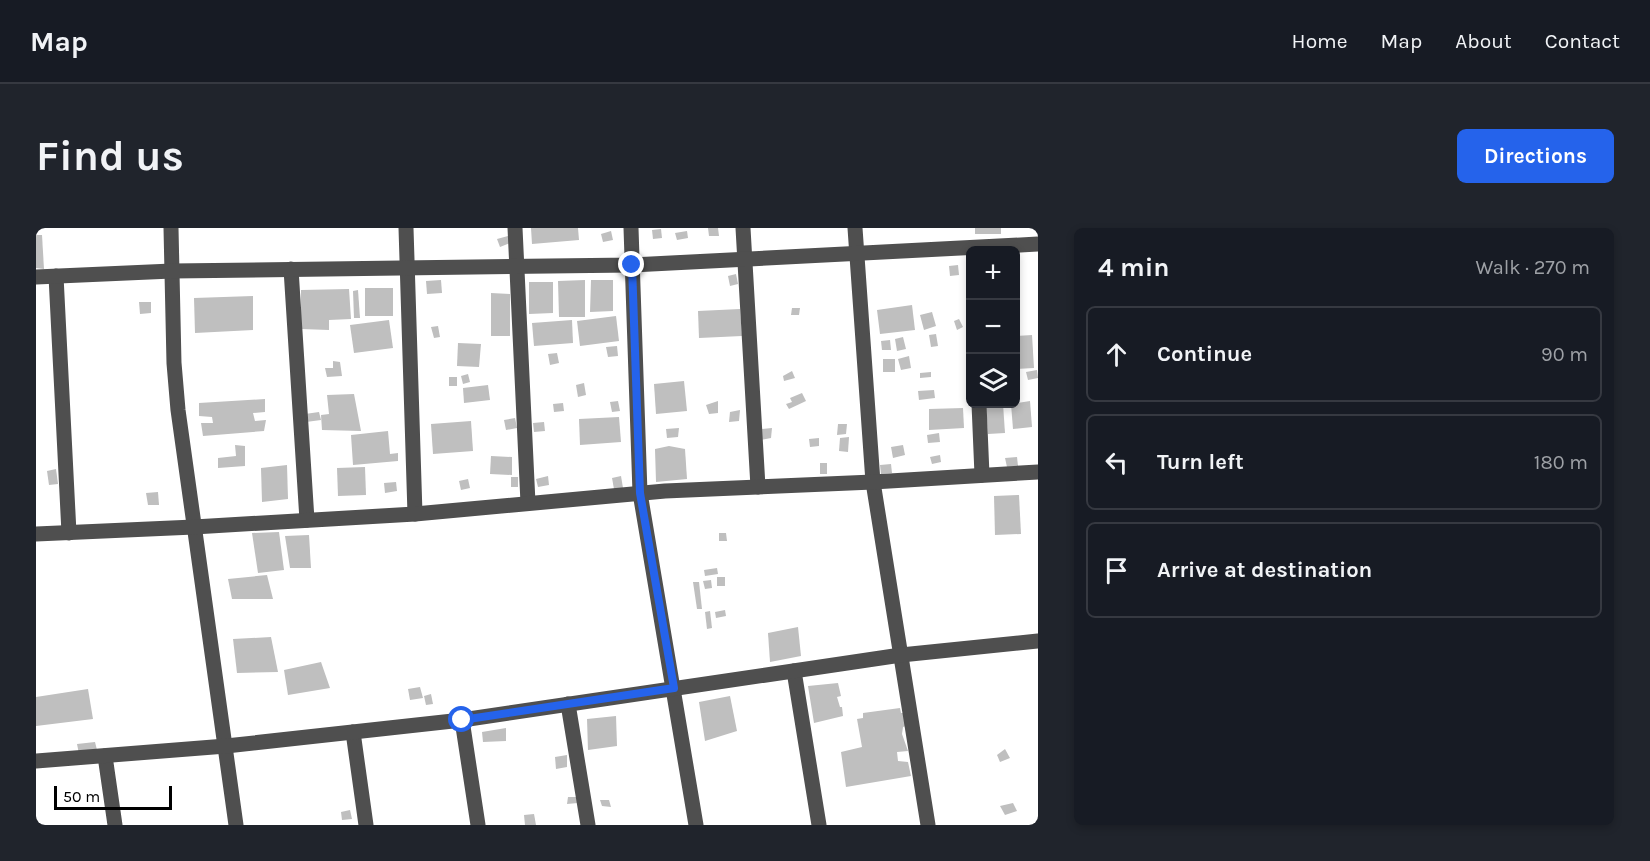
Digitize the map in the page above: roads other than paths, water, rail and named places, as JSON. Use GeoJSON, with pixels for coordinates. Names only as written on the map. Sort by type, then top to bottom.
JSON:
{"type":"FeatureCollection","features":[{"type":"Feature","properties":{"kind":"street"},"geometry":{"type":"LineString","coordinates":[[171,228],[174,363],[178,410],[236,825]]}},
{"type":"Feature","properties":{"kind":"street"},"geometry":{"type":"LineString","coordinates":[[406,228],[415,514]]}},
{"type":"Feature","properties":{"kind":"street"},"geometry":{"type":"LineString","coordinates":[[515,228],[528,503]]}},
{"type":"Feature","properties":{"kind":"street"},"geometry":{"type":"LineString","coordinates":[[631,228],[640,493],[696,825]]}},
{"type":"Feature","properties":{"kind":"street"},"geometry":{"type":"LineString","coordinates":[[743,228],[758,487]]}},
{"type":"Feature","properties":{"kind":"street"},"geometry":{"type":"LineString","coordinates":[[855,228],[873,482],[928,825]]}},
{"type":"Feature","properties":{"kind":"street"},"geometry":{"type":"LineString","coordinates":[[1012,246],[1038,244]]}},
{"type":"Feature","properties":{"kind":"street"},"geometry":{"type":"LineString","coordinates":[[36,277],[172,271],[632,265],[966,249]]}},
{"type":"Feature","properties":{"kind":"street"},"geometry":{"type":"LineString","coordinates":[[291,269],[307,520]]}},
{"type":"Feature","properties":{"kind":"street"},"geometry":{"type":"LineString","coordinates":[[56,276],[69,533]]}},
{"type":"Feature","properties":{"kind":"street"},"geometry":{"type":"LineString","coordinates":[[979,408],[982,475]]}},
{"type":"Feature","properties":{"kind":"street"},"geometry":{"type":"LineString","coordinates":[[36,534],[415,514],[640,493],[1038,472]]}},
{"type":"Feature","properties":{"kind":"street"},"geometry":{"type":"LineString","coordinates":[[36,761],[226,746],[462,720],[901,655],[1038,641]]}},
{"type":"Feature","properties":{"kind":"street"},"geometry":{"type":"LineString","coordinates":[[794,671],[819,825]]}},
{"type":"Feature","properties":{"kind":"street"},"geometry":{"type":"LineString","coordinates":[[568,704],[588,825]]}},
{"type":"Feature","properties":{"kind":"street"},"geometry":{"type":"LineString","coordinates":[[462,720],[478,825]]}},
{"type":"Feature","properties":{"kind":"street"},"geometry":{"type":"LineString","coordinates":[[353,732],[366,825]]}},
{"type":"Feature","properties":{"kind":"street"},"geometry":{"type":"LineString","coordinates":[[105,756],[115,825]]}}]}
